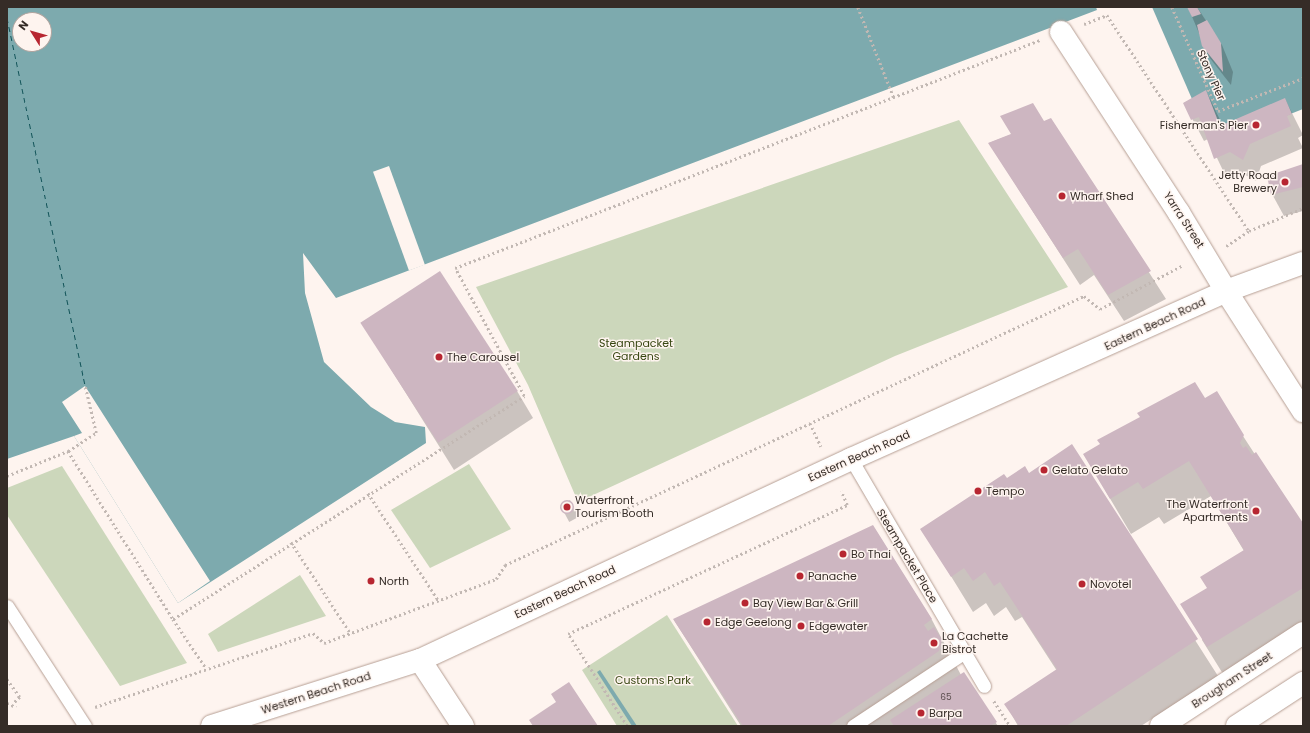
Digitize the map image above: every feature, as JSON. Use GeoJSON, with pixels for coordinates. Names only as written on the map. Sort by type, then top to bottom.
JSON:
{"type":"FeatureCollection","features":[{"type":"Feature","properties":{"kind":"street","name":"Yarra Street"},"geometry":{"type":"LineString","coordinates":[[1061,32],[1206,255],[1226,291],[1303,411]]}},
{"type":"Feature","properties":{"kind":"street","name":"Eastern Beach Road"},"geometry":{"type":"LineString","coordinates":[[420,660],[851,459],[1226,291],[1303,263]]}},
{"type":"Feature","properties":{"kind":"street","name":"Brougham Street"},"geometry":{"type":"LineString","coordinates":[[1161,726],[1303,633]]}},
{"type":"Feature","properties":{"kind":"street","name":"Western Beach Road"},"geometry":{"type":"LineString","coordinates":[[212,726],[420,660]]}},
{"type":"Feature","properties":{"kind":"street"},"geometry":{"type":"LineString","coordinates":[[420,660],[463,726]]}},
{"type":"Feature","properties":{"kind":"street"},"geometry":{"type":"LineString","coordinates":[[1237,726],[1303,683]]}},
{"type":"Feature","properties":{"kind":"lane","name":"Steampacket Place"},"geometry":{"type":"LineString","coordinates":[[851,459],[984,686]]}},
{"type":"Feature","properties":{"kind":"lane"},"geometry":{"type":"LineString","coordinates":[[7,606],[66,694],[85,726]]}},
{"type":"Feature","properties":{"kind":"lane"},"geometry":{"type":"LineString","coordinates":[[853,726],[965,652]]}},
{"type":"Feature","properties":{"kind":"path"},"geometry":{"type":"LineString","coordinates":[[858,7],[894,98]]}},
{"type":"Feature","properties":{"kind":"path","name":"Stony Pier"},"geometry":{"type":"LineString","coordinates":[[1172,7],[1218,111],[1303,78]]}},
{"type":"Feature","properties":{"kind":"path"},"geometry":{"type":"LineString","coordinates":[[173,620],[291,542],[524,396],[455,268],[1107,15],[1249,231]]}},
{"type":"Feature","properties":{"kind":"path"},"geometry":{"type":"LineString","coordinates":[[66,694],[84,711],[206,668],[313,633],[324,643],[496,579],[505,565],[1084,296],[1100,309],[1206,255],[1249,231],[1303,208]]}},
{"type":"Feature","properties":{"kind":"path"},"geometry":{"type":"LineString","coordinates":[[7,476],[68,451],[96,433],[85,386]]}},
{"type":"Feature","properties":{"kind":"path"},"geometry":{"type":"LineString","coordinates":[[810,424],[824,455]]}},
{"type":"Feature","properties":{"kind":"path"},"geometry":{"type":"LineString","coordinates":[[68,451],[173,620],[206,668]]}},
{"type":"Feature","properties":{"kind":"path"},"geometry":{"type":"LineString","coordinates":[[627,726],[568,634],[848,505],[839,487]]}},
{"type":"Feature","properties":{"kind":"path"},"geometry":{"type":"LineString","coordinates":[[368,493],[439,601]]}},
{"type":"Feature","properties":{"kind":"path"},"geometry":{"type":"LineString","coordinates":[[291,542],[351,634]]}},
{"type":"Feature","properties":{"kind":"path"},"geometry":{"type":"LineString","coordinates":[[7,679],[20,698],[13,704]]}},
{"type":"Feature","properties":{"kind":"path"},"geometry":{"type":"LineString","coordinates":[[7,703],[13,704],[16,707]]}},
{"type":"Feature","properties":{"kind":"path"},"geometry":{"type":"LineString","coordinates":[[996,704],[1010,726]]}},
{"type":"Feature","properties":{"kind":"green space","name":"Steampacket Gardens"},"geometry":{"type":"Polygon","coordinates":[[[959,120],[1068,287],[895,356],[578,502],[528,385],[476,287],[959,120]]]}},
{"type":"Feature","properties":{"kind":"green space"},"geometry":{"type":"Polygon","coordinates":[[[469,464],[511,529],[430,568],[391,510],[469,464]]]}},
{"type":"Feature","properties":{"kind":"green space"},"geometry":{"type":"Polygon","coordinates":[[[62,466],[187,663],[120,686],[7,515],[7,488],[62,466]]]}},
{"type":"Feature","properties":{"kind":"green space"},"geometry":{"type":"Polygon","coordinates":[[[300,575],[326,616],[218,652],[208,634],[300,575]]]}},
{"type":"Feature","properties":{"kind":"green space","name":"Customs Park"},"geometry":{"type":"Polygon","coordinates":[[[667,615],[738,726],[617,726],[582,670],[667,615]]]}},
{"type":"Feature","properties":{"kind":"water"},"geometry":{"type":"Polygon","coordinates":[[[7,7],[1096,7],[1097,10],[336,298],[303,253],[305,293],[324,362],[371,407],[395,422],[425,427],[426,443],[178,603],[74,436],[7,459],[7,7]]]}},
{"type":"Feature","properties":{"kind":"water"},"geometry":{"type":"Polygon","coordinates":[[[1152,7],[1303,7],[1303,109],[1212,145],[1152,7]]]}},
{"type":"Feature","properties":{"kind":"water"},"geometry":{"type":"Polygon","coordinates":[[[600,670],[637,726],[632,726],[597,672],[600,670]]]}},
{"type":"Feature","properties":{"kind":"pier"},"geometry":{"type":"Polygon","coordinates":[[[389,166],[425,265],[409,270],[373,172],[389,166]]]}},
{"type":"Feature","properties":{"kind":"pier"},"geometry":{"type":"Polygon","coordinates":[[[85,386],[210,581],[178,603],[74,436],[82,433],[62,402],[85,386]]]}},
{"type":"Feature","properties":{"kind":"building"},"geometry":{"type":"Polygon","coordinates":[[[1187,7],[1197,7],[1201,14],[1192,17],[1187,7]]]}},
{"type":"Feature","properties":{"kind":"building"},"geometry":{"type":"Polygon","coordinates":[[[1207,20],[1221,43],[1223,72],[1202,46],[1197,25],[1207,20]]]}},
{"type":"Feature","properties":{"kind":"building","name":"Fisherman's Pier"},"geometry":{"type":"Polygon","coordinates":[[[1206,90],[1220,126],[1285,98],[1292,114],[1287,116],[1291,126],[1250,144],[1243,160],[1230,152],[1214,159],[1199,117],[1191,120],[1183,103],[1206,90]]]}},
{"type":"Feature","properties":{"kind":"building","name":"Wharf Shed"},"geometry":{"type":"Polygon","coordinates":[[[1033,103],[1044,121],[1051,118],[1151,271],[1108,295],[1078,249],[1063,258],[988,143],[1011,134],[1000,116],[1033,103]]]}},
{"type":"Feature","properties":{"kind":"building","name":"Jetty Road Brewery"},"geometry":{"type":"Polygon","coordinates":[[[1303,164],[1303,187],[1271,195],[1267,176],[1303,164]]]}},
{"type":"Feature","properties":{"kind":"building","name":"The Carousel"},"geometry":{"type":"Polygon","coordinates":[[[440,271],[518,391],[438,443],[360,323],[440,271]]]}},
{"type":"Feature","properties":{"kind":"building","name":"The Waterfront Apartments"},"geometry":{"type":"Polygon","coordinates":[[[1195,382],[1205,398],[1217,391],[1244,435],[1240,443],[1243,448],[1246,446],[1252,455],[1256,452],[1303,523],[1303,588],[1207,647],[1180,604],[1207,588],[1200,577],[1244,550],[1189,461],[1143,489],[1138,482],[1110,499],[1083,454],[1100,444],[1097,440],[1140,417],[1137,413],[1195,382]]]}},
{"type":"Feature","properties":{"kind":"building","name":"Novotel"},"geometry":{"type":"Polygon","coordinates":[[[1072,444],[1198,639],[1066,726],[1019,726],[1004,704],[1057,669],[1000,582],[994,586],[985,572],[973,581],[964,568],[951,577],[920,529],[1004,474],[1007,478],[1025,466],[1029,473],[1072,444]]]}},
{"type":"Feature","properties":{"kind":"building","name":"Waterfront Tourism Booth"},"geometry":{"type":"Polygon","coordinates":[[[564,500],[570,500],[574,504],[574,510],[570,514],[564,514],[560,510],[560,504],[564,500]]]}},
{"type":"Feature","properties":{"kind":"building","name":"Edgewater"},"geometry":{"type":"Polygon","coordinates":[[[873,525],[932,619],[924,625],[928,631],[934,627],[942,640],[939,651],[828,726],[743,726],[673,619],[873,525]]]}},
{"type":"Feature","properties":{"kind":"building"},"geometry":{"type":"Polygon","coordinates":[[[964,672],[997,722],[990,726],[894,726],[890,720],[964,672]]]}},
{"type":"Feature","properties":{"kind":"building"},"geometry":{"type":"Polygon","coordinates":[[[569,682],[598,726],[533,726],[529,720],[556,702],[551,694],[569,682]]]}},
{"type":"Feature","properties":{"kind":"ferry route"},"geometry":{"type":"LineString","coordinates":[[7,18],[85,386]]}},
{"type":"Feature","properties":{"kind":"place","name":"Fisherman's Pier"},"geometry":{"type":"Point","coordinates":[1256,125]}},
{"type":"Feature","properties":{"kind":"place","name":"Jetty Road Brewery"},"geometry":{"type":"Point","coordinates":[1285,182]}},
{"type":"Feature","properties":{"kind":"place","name":"Wharf Shed"},"geometry":{"type":"Point","coordinates":[1062,196]}},
{"type":"Feature","properties":{"kind":"place","name":"The Carousel"},"geometry":{"type":"Point","coordinates":[439,357]}},
{"type":"Feature","properties":{"kind":"place","name":"Gelato Gelato"},"geometry":{"type":"Point","coordinates":[1044,470]}},
{"type":"Feature","properties":{"kind":"place","name":"Tempo"},"geometry":{"type":"Point","coordinates":[978,491]}},
{"type":"Feature","properties":{"kind":"place","name":"Waterfront Tourism Booth"},"geometry":{"type":"Point","coordinates":[567,507]}},
{"type":"Feature","properties":{"kind":"place","name":"The Waterfront Apartments"},"geometry":{"type":"Point","coordinates":[1256,511]}},
{"type":"Feature","properties":{"kind":"place","name":"Bo Thai"},"geometry":{"type":"Point","coordinates":[843,554]}},
{"type":"Feature","properties":{"kind":"place","name":"Panache"},"geometry":{"type":"Point","coordinates":[800,576]}},
{"type":"Feature","properties":{"kind":"place","name":"North"},"geometry":{"type":"Point","coordinates":[371,581]}},
{"type":"Feature","properties":{"kind":"place","name":"Novotel"},"geometry":{"type":"Point","coordinates":[1082,584]}},
{"type":"Feature","properties":{"kind":"place","name":"Bay View Bar & Grill"},"geometry":{"type":"Point","coordinates":[745,603]}},
{"type":"Feature","properties":{"kind":"place","name":"Edge Geelong"},"geometry":{"type":"Point","coordinates":[707,622]}},
{"type":"Feature","properties":{"kind":"place","name":"Edgewater"},"geometry":{"type":"Point","coordinates":[801,626]}},
{"type":"Feature","properties":{"kind":"place","name":"La Cachette Bistrot"},"geometry":{"type":"Point","coordinates":[934,643]}},
{"type":"Feature","properties":{"kind":"place","name":"Barpa"},"geometry":{"type":"Point","coordinates":[921,713]}}]}
